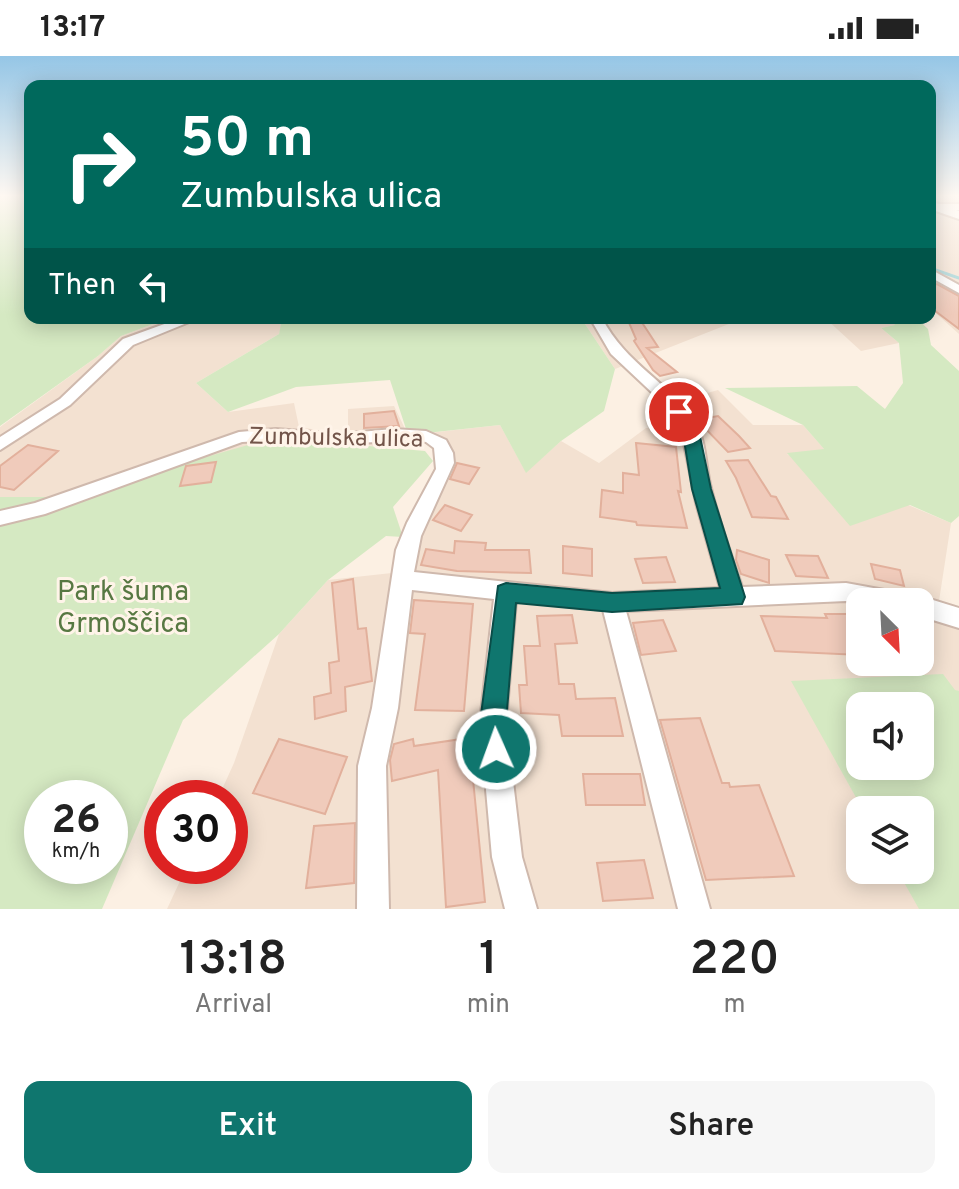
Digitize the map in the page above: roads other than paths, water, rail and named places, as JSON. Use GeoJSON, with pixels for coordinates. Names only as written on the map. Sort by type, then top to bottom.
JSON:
{"type":"FeatureCollection","features":[{"type":"Feature","properties":{"kind":"street"},"geometry":{"type":"LineString","coordinates":[[936,276],[959,281]]}},
{"type":"Feature","properties":{"kind":"street"},"geometry":{"type":"LineString","coordinates":[[936,277],[959,290]]}},
{"type":"Feature","properties":{"kind":"street"},"geometry":{"type":"LineString","coordinates":[[0,445],[65,402],[128,342],[177,324]]}},
{"type":"Feature","properties":{"kind":"street"},"geometry":{"type":"LineString","coordinates":[[598,324],[604,338],[632,371],[679,412],[690,427],[702,489],[734,597]]}},
{"type":"Feature","properties":{"kind":"street","name":"Zumbulska ulica"},"geometry":{"type":"LineString","coordinates":[[0,518],[38,509],[239,437],[258,433],[337,439],[426,436],[442,446],[448,457],[406,544],[385,708],[372,766],[373,909]]}},
{"type":"Feature","properties":{"kind":"street"},"geometry":{"type":"LineString","coordinates":[[403,580],[612,602],[846,592]]}},
{"type":"Feature","properties":{"kind":"street"},"geometry":{"type":"LineString","coordinates":[[506,592],[493,722],[507,857],[521,909]]}},
{"type":"Feature","properties":{"kind":"street"},"geometry":{"type":"LineString","coordinates":[[612,602],[694,909]]}},
{"type":"Feature","properties":{"kind":"street"},"geometry":{"type":"LineString","coordinates":[[934,610],[959,618]]}},
{"type":"Feature","properties":{"kind":"waterway"},"geometry":{"type":"LineString","coordinates":[[936,270],[959,278]]}},
{"type":"Feature","properties":{"kind":"park label","name":"Park šuma Grmoščica"},"geometry":{"type":"Point","coordinates":[123,609]}}]}
